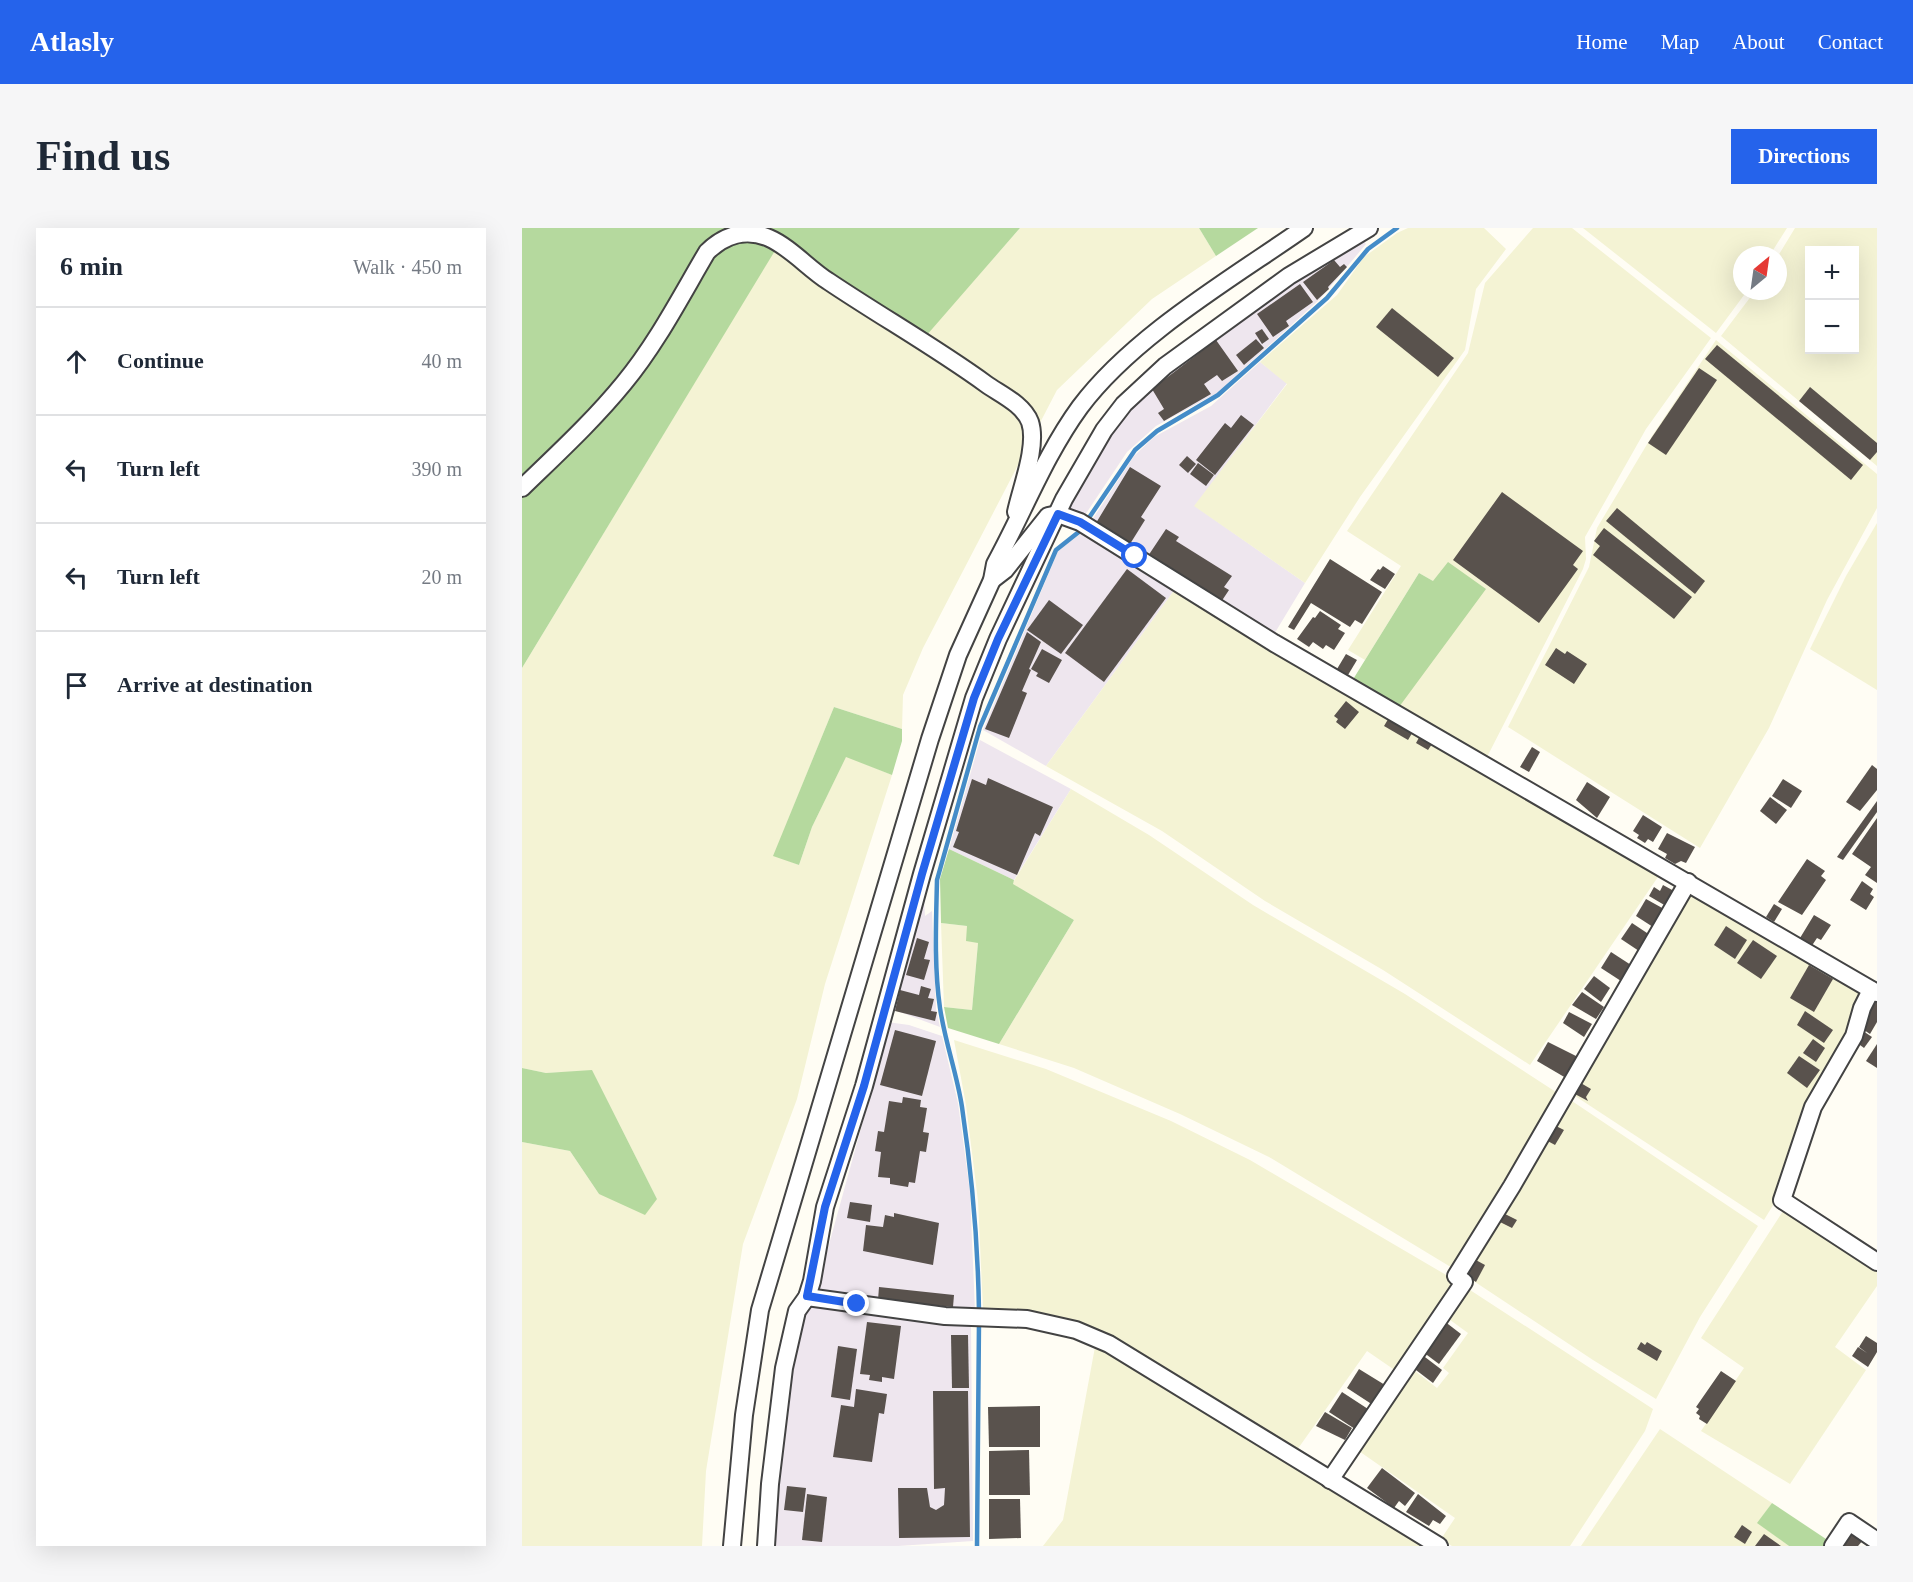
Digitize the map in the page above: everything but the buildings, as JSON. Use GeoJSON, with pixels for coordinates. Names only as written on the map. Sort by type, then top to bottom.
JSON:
{"type":"FeatureCollection","features":[{"type":"Feature","properties":{"kind":"street"},"geometry":{"type":"LineString","coordinates":[[732,1546],[745,1405],[760,1310],[936,719],[958,655],[992,580],[995,564],[1072,419],[1097,387],[1178,316],[1304,228]]}},
{"type":"Feature","properties":{"kind":"street"},"geometry":{"type":"LineString","coordinates":[[766,1546],[770,1484],[784,1368],[797,1311],[807,1296],[825,1207],[864,1086],[913,906],[974,698],[998,639],[1058,514],[1104,430],[1132,396],[1165,366],[1289,276],[1369,228]]}},
{"type":"Feature","properties":{"kind":"street"},"geometry":{"type":"LineString","coordinates":[[522,488],[588,424],[625,382],[649,349],[707,252],[718,240],[742,232],[773,233],[826,280],[955,361],[1023,412],[1030,423],[1032,435],[1028,465],[1016,511],[1015,528]]}},
{"type":"Feature","properties":{"kind":"street"},"geometry":{"type":"LineString","coordinates":[[992,580],[1005,570],[1048,516],[1058,514],[1085,525],[1274,643],[1874,992],[1862,1008],[1854,1036],[1813,1107],[1782,1200],[1877,1262]]}},
{"type":"Feature","properties":{"kind":"street"},"geometry":{"type":"LineString","coordinates":[[1330,1480],[1464,1282],[1456,1276],[1512,1186],[1688,882]]}},
{"type":"Feature","properties":{"kind":"street"},"geometry":{"type":"LineString","coordinates":[[807,1296],[945,1316],[1027,1319],[1076,1330],[1110,1344],[1439,1546]]}},
{"type":"Feature","properties":{"kind":"street"},"geometry":{"type":"LineString","coordinates":[[1833,1546],[1849,1522],[1877,1541]]}},
{"type":"Feature","properties":{"kind":"shaded area"},"geometry":{"type":"Polygon","coordinates":[[[1362,239],[1366,244],[1320,299],[1217,393],[1156,426],[1127,452],[1083,518],[1071,511],[1069,501],[1110,430],[1163,373],[1250,309],[1362,239]]]}},
{"type":"Feature","properties":{"kind":"shaded area"},"geometry":{"type":"Polygon","coordinates":[[[1260,362],[1287,383],[1195,506],[1305,583],[1273,636],[1090,523],[1134,456],[1154,437],[1211,406],[1260,362]]]}},
{"type":"Feature","properties":{"kind":"shaded area"},"geometry":{"type":"Polygon","coordinates":[[[1084,531],[1176,588],[1046,766],[983,730],[1058,551],[1084,531]]]}},
{"type":"Feature","properties":{"kind":"shaded area"},"geometry":{"type":"Polygon","coordinates":[[[980,740],[1071,789],[1014,880],[949,849],[980,740]]]}},
{"type":"Feature","properties":{"kind":"shaded area"},"geometry":{"type":"Polygon","coordinates":[[[924,897],[925,916],[932,911],[936,1009],[940,1027],[889,1008],[924,897]]]}},
{"type":"Feature","properties":{"kind":"shaded area"},"geometry":{"type":"Polygon","coordinates":[[[887,1022],[909,1025],[942,1036],[958,1103],[970,1192],[975,1311],[823,1294],[817,1288],[884,1045],[887,1022]]]}},
{"type":"Feature","properties":{"kind":"shaded area"},"geometry":{"type":"Polygon","coordinates":[[[810,1305],[867,1310],[869,1315],[971,1325],[973,1541],[898,1546],[775,1546],[772,1543],[788,1375],[801,1314],[810,1305]]]}},
{"type":"Feature","properties":{"kind":"green space"},"geometry":{"type":"Polygon","coordinates":[[[522,228],[1020,228],[926,336],[776,249],[522,668],[522,228]]]}},
{"type":"Feature","properties":{"kind":"green space"},"geometry":{"type":"Polygon","coordinates":[[[1020,228],[1199,228],[1216,256],[1152,299],[1057,390],[923,648],[903,695],[902,729],[834,707],[774,855],[799,865],[812,827],[846,756],[892,775],[825,984],[797,1099],[743,1244],[706,1471],[702,1546],[522,1546],[522,1142],[570,1151],[599,1194],[657,1199],[592,1071],[546,1073],[522,1068],[522,668],[776,248],[925,336],[1020,228]]]}},
{"type":"Feature","properties":{"kind":"green space"},"geometry":{"type":"Polygon","coordinates":[[[1199,228],[1258,228],[1216,256],[1199,228]]]}},
{"type":"Feature","properties":{"kind":"green space"},"geometry":{"type":"Polygon","coordinates":[[[1408,228],[1484,228],[1506,249],[1476,289],[1465,350],[1360,497],[1305,583],[1194,506],[1287,384],[1260,362],[1337,295],[1364,257],[1397,233],[1408,228]]]}},
{"type":"Feature","properties":{"kind":"green space"},"geometry":{"type":"Polygon","coordinates":[[[1533,228],[1572,228],[1711,338],[1646,429],[1585,537],[1586,559],[1583,569],[1487,757],[1399,707],[1433,581],[1419,573],[1365,660],[1348,650],[1401,566],[1347,531],[1468,353],[1485,283],[1533,228]]]}},
{"type":"Feature","properties":{"kind":"green space"},"geometry":{"type":"Polygon","coordinates":[[[1583,228],[1787,228],[1776,246],[1733,246],[1733,300],[1740,300],[1716,333],[1583,228]]]}},
{"type":"Feature","properties":{"kind":"green space"},"geometry":{"type":"Polygon","coordinates":[[[1795,228],[1877,228],[1877,466],[1721,336],[1748,300],[1787,300],[1787,246],[1784,246],[1795,228]]]}},
{"type":"Feature","properties":{"kind":"green space"},"geometry":{"type":"Polygon","coordinates":[[[1716,340],[1877,474],[1877,508],[1827,600],[1769,728],[1700,848],[1508,727],[1589,567],[1597,528],[1652,436],[1716,340]]]}},
{"type":"Feature","properties":{"kind":"green space"},"geometry":{"type":"Polygon","coordinates":[[[1877,523],[1877,690],[1810,649],[1846,576],[1877,523]]]}},
{"type":"Feature","properties":{"kind":"green space"},"geometry":{"type":"Polygon","coordinates":[[[1448,562],[1486,589],[1399,707],[1352,681],[1419,573],[1433,581],[1448,562]]]}},
{"type":"Feature","properties":{"kind":"green space"},"geometry":{"type":"Polygon","coordinates":[[[1176,588],[1662,871],[1530,1065],[1383,970],[1265,901],[1162,831],[1046,766],[1176,588]]]}},
{"type":"Feature","properties":{"kind":"green space"},"geometry":{"type":"Polygon","coordinates":[[[834,707],[902,729],[902,741],[892,775],[846,757],[812,827],[799,865],[773,856],[834,707]]]}},
{"type":"Feature","properties":{"kind":"green space"},"geometry":{"type":"Polygon","coordinates":[[[1071,789],[1149,835],[1253,905],[1405,994],[1559,1094],[1454,1269],[1269,1157],[1180,1114],[1074,1068],[999,1044],[1074,920],[1012,884],[1071,789]]]}},
{"type":"Feature","properties":{"kind":"green space"},"geometry":{"type":"Polygon","coordinates":[[[949,849],[1014,880],[1013,884],[1074,920],[999,1044],[948,1028],[944,1007],[972,1010],[978,943],[966,941],[967,926],[941,923],[940,879],[949,849]]]}},
{"type":"Feature","properties":{"kind":"green space"},"geometry":{"type":"Polygon","coordinates":[[[1690,889],[1860,991],[1863,998],[1775,1202],[1764,1220],[1569,1092],[1690,889]]]}},
{"type":"Feature","properties":{"kind":"green space"},"geometry":{"type":"Polygon","coordinates":[[[941,923],[967,926],[978,943],[972,1010],[944,1007],[941,923]]]}},
{"type":"Feature","properties":{"kind":"green space"},"geometry":{"type":"Polygon","coordinates":[[[954,1040],[1046,1069],[1171,1121],[1250,1160],[1453,1279],[1454,1286],[1396,1371],[1367,1351],[1297,1450],[1104,1335],[1055,1317],[983,1309],[978,1201],[966,1105],[954,1040]]]}},
{"type":"Feature","properties":{"kind":"green space"},"geometry":{"type":"Polygon","coordinates":[[[522,1068],[546,1073],[592,1070],[657,1199],[645,1215],[599,1194],[570,1151],[522,1142],[522,1068]]]}},
{"type":"Feature","properties":{"kind":"green space"},"geometry":{"type":"Polygon","coordinates":[[[1566,1097],[1758,1226],[1700,1317],[1656,1399],[1463,1274],[1566,1097]]]}},
{"type":"Feature","properties":{"kind":"green space"},"geometry":{"type":"Polygon","coordinates":[[[1785,1208],[1877,1269],[1877,1286],[1835,1347],[1866,1370],[1790,1484],[1701,1431],[1744,1368],[1701,1338],[1785,1208]]]}},
{"type":"Feature","properties":{"kind":"green space"},"geometry":{"type":"Polygon","coordinates":[[[1470,1290],[1653,1409],[1645,1431],[1570,1546],[1452,1546],[1441,1539],[1455,1518],[1356,1449],[1411,1368],[1437,1388],[1449,1373],[1443,1368],[1468,1333],[1446,1317],[1464,1291],[1470,1290]]]}},
{"type":"Feature","properties":{"kind":"green space"},"geometry":{"type":"Polygon","coordinates":[[[1095,1347],[1133,1366],[1431,1546],[1043,1546],[1063,1520],[1095,1347]]]}},
{"type":"Feature","properties":{"kind":"green space"},"geometry":{"type":"Polygon","coordinates":[[[1660,1429],[1772,1503],[1758,1523],[1789,1546],[1581,1546],[1660,1429]]]}},
{"type":"Feature","properties":{"kind":"green space"},"geometry":{"type":"Polygon","coordinates":[[[1772,1503],[1832,1543],[1830,1546],[1789,1546],[1757,1523],[1772,1503]]]}},
{"type":"Feature","properties":{"kind":"waterway"},"geometry":{"type":"LineString","coordinates":[[979,1312],[976,1235],[969,1158],[960,1095],[940,1008],[936,944],[937,880],[980,727],[1056,550],[1080,531],[1135,450],[1157,431],[1218,395],[1327,298],[1368,249],[1397,228]]}},
{"type":"Feature","properties":{"kind":"waterway"},"geometry":{"type":"LineString","coordinates":[[977,1546],[979,1321]]}},
{"type":"Feature","properties":{"kind":"route"},"geometry":{"type":"LineString","coordinates":[[857,1304],[807,1296],[812,1281],[825,1207],[864,1086],[882,1014],[974,698],[998,639],[1058,514],[1080,522],[1135,556]]}}]}
